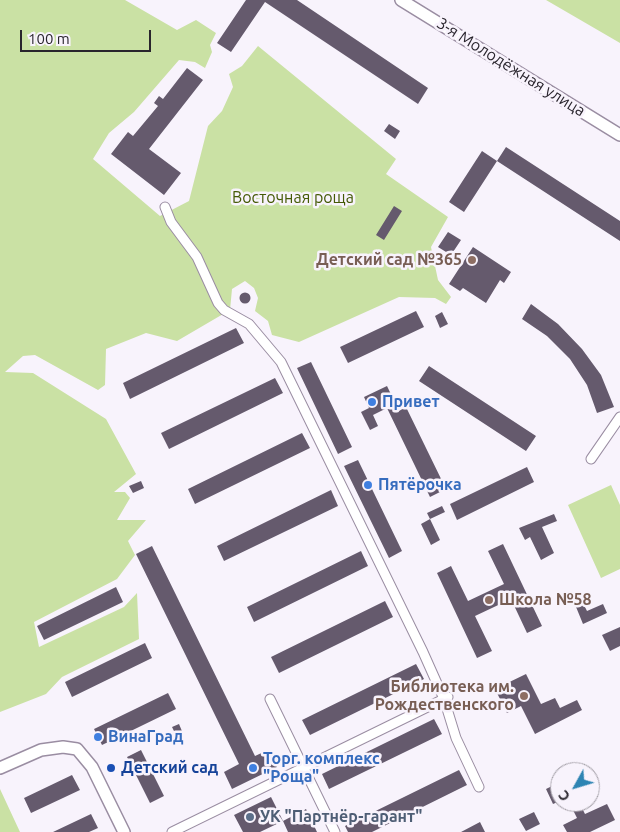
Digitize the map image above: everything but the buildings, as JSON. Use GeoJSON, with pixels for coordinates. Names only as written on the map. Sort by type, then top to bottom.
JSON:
{"type":"FeatureCollection","features":[{"type":"Feature","properties":{"kind":"main road","name":"3-я Молодёжная улица"},"geometry":{"type":"LineString","coordinates":[[401,0],[620,135]]}},
{"type":"Feature","properties":{"kind":"main road"},"geometry":{"type":"LineString","coordinates":[[0,768],[41,750],[63,747],[77,749],[92,767],[124,832]]}},
{"type":"Feature","properties":{"kind":"street"},"geometry":{"type":"LineString","coordinates":[[165,207],[171,222],[197,257],[218,303],[231,315],[249,324],[281,362],[446,698],[456,738],[479,786]]}},
{"type":"Feature","properties":{"kind":"street"},"geometry":{"type":"LineString","coordinates":[[591,460],[620,417]]}},
{"type":"Feature","properties":{"kind":"street"},"geometry":{"type":"LineString","coordinates":[[172,832],[446,698]]}},
{"type":"Feature","properties":{"kind":"street"},"geometry":{"type":"LineString","coordinates":[[270,699],[335,832]]}},
{"type":"Feature","properties":{"kind":"green space","name":"Восточная роща"},"geometry":{"type":"Polygon","coordinates":[[[0,0],[125,0],[177,30],[196,20],[216,33],[210,45],[212,52],[205,68],[195,62],[179,60],[134,112],[109,133],[93,159],[160,216],[189,201],[208,126],[222,111],[233,87],[229,74],[242,66],[258,46],[396,159],[386,174],[448,217],[431,247],[438,280],[451,297],[446,304],[435,298],[399,297],[299,342],[272,335],[268,321],[255,311],[258,298],[254,288],[245,281],[232,289],[230,310],[177,341],[146,333],[106,349],[105,385],[98,390],[35,355],[23,356],[5,372],[33,373],[106,419],[136,474],[114,492],[125,492],[130,498],[117,520],[146,520],[128,541],[135,555],[117,579],[34,622],[39,647],[124,607],[137,593],[139,639],[62,677],[46,694],[0,712],[0,0]]]}},
{"type":"Feature","properties":{"kind":"green space"},"geometry":{"type":"Polygon","coordinates":[[[546,0],[620,0],[620,43],[546,0]]]}},
{"type":"Feature","properties":{"kind":"green space"},"geometry":{"type":"Polygon","coordinates":[[[611,485],[620,505],[620,569],[601,578],[568,505],[611,485]]]}},
{"type":"Feature","properties":{"kind":"green space"},"geometry":{"type":"Polygon","coordinates":[[[0,789],[20,832],[0,832],[0,789]]]}},
{"type":"Feature","properties":{"kind":"place","name":"Детский сад №365"},"geometry":{"type":"Point","coordinates":[472,260]}},
{"type":"Feature","properties":{"kind":"place","name":"Привет"},"geometry":{"type":"Point","coordinates":[372,402]}},
{"type":"Feature","properties":{"kind":"place","name":"Пятёрочка"},"geometry":{"type":"Point","coordinates":[368,485]}},
{"type":"Feature","properties":{"kind":"place","name":"Школа №58"},"geometry":{"type":"Point","coordinates":[489,600]}},
{"type":"Feature","properties":{"kind":"place","name":"Библиотека им. Рождественского"},"geometry":{"type":"Point","coordinates":[524,696]}},
{"type":"Feature","properties":{"kind":"place","name":"ВинаГрад"},"geometry":{"type":"Point","coordinates":[98,737]}},
{"type":"Feature","properties":{"kind":"place","name":"Детский сад"},"geometry":{"type":"Point","coordinates":[111,768]}},
{"type":"Feature","properties":{"kind":"place","name":"Торг. комплекс \"Роща\""},"geometry":{"type":"Point","coordinates":[253,768]}},
{"type":"Feature","properties":{"kind":"place","name":"УК \"Партнёр-гарант\""},"geometry":{"type":"Point","coordinates":[250,817]}}]}
